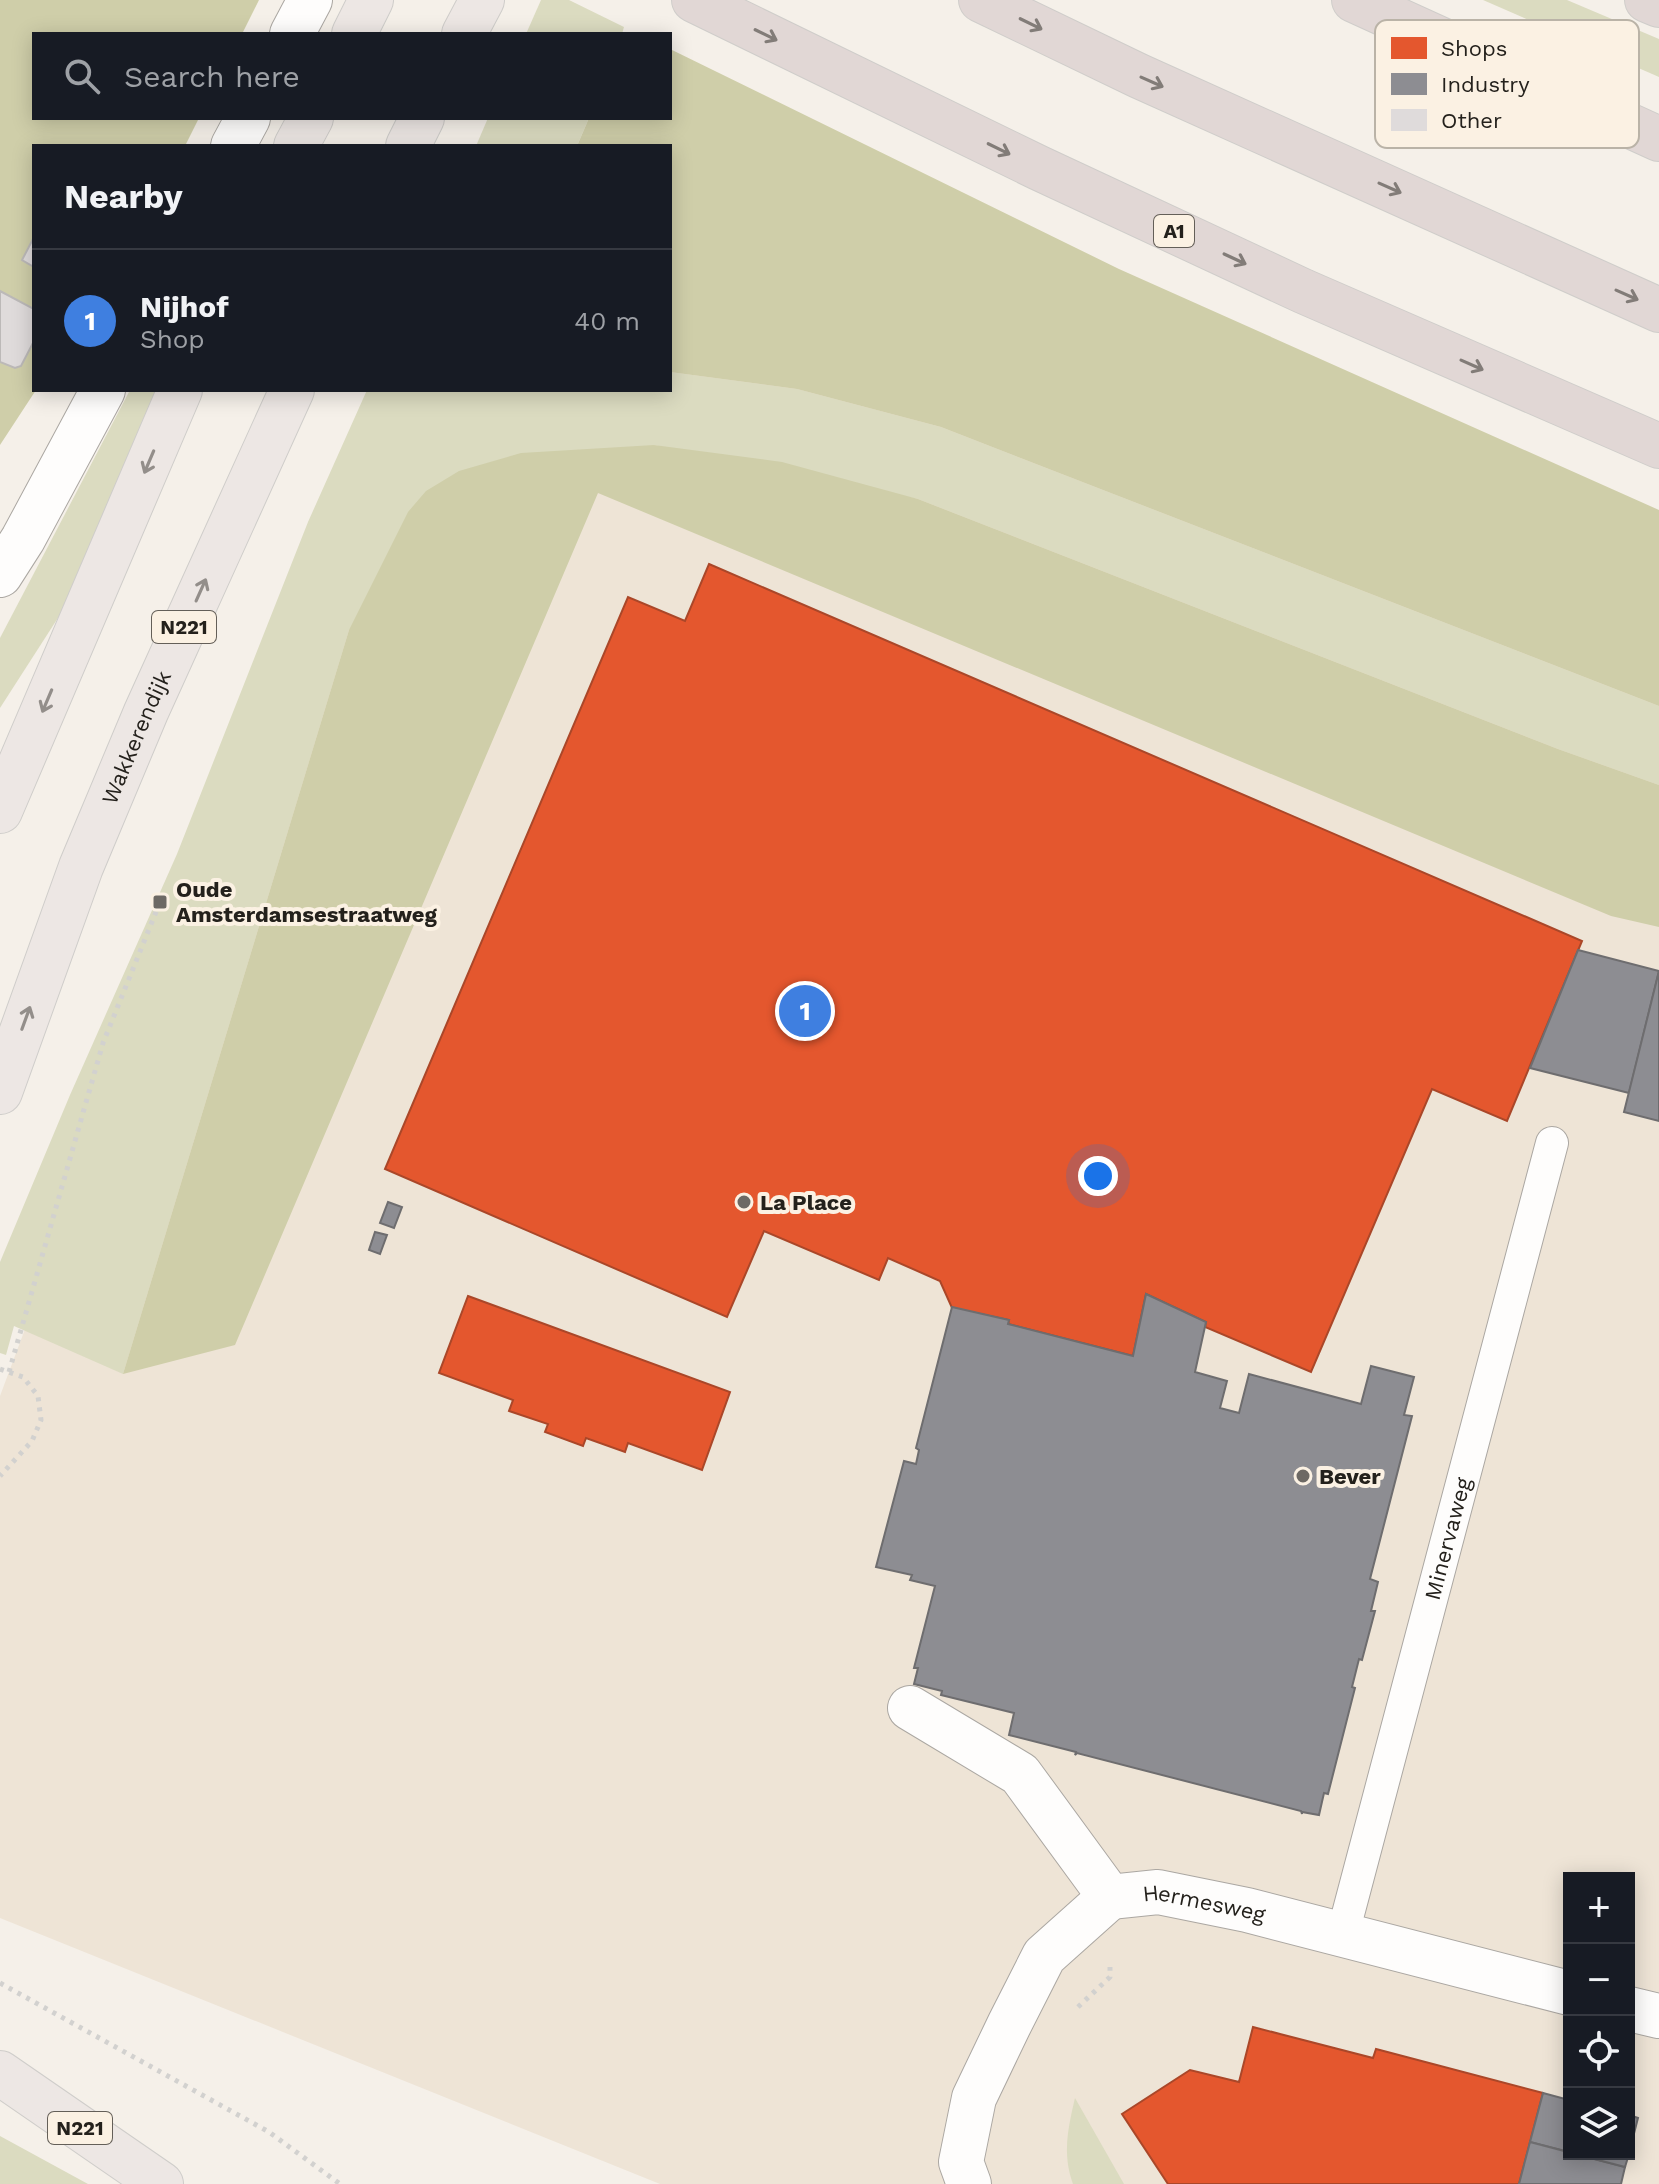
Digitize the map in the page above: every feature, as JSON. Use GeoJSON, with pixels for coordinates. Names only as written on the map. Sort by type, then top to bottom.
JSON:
{"type":"FeatureCollection","features":[{"type":"Feature","properties":{"kind":"highway","name":"A1"},"geometry":{"type":"LineString","coordinates":[[695,0],[1025,161],[1261,271],[1659,446]]}},
{"type":"Feature","properties":{"kind":"highway"},"geometry":{"type":"LineString","coordinates":[[981,0],[1139,76],[1659,310]]}},
{"type":"Feature","properties":{"kind":"highway"},"geometry":{"type":"LineString","coordinates":[[1354,0],[1398,20]]}},
{"type":"Feature","properties":{"kind":"highway"},"geometry":{"type":"LineString","coordinates":[[1647,0],[1659,5]]}},
{"type":"Feature","properties":{"kind":"highway"},"geometry":{"type":"LineString","coordinates":[[1639,130],[1659,139]]}},
{"type":"Feature","properties":{"kind":"main road"},"geometry":{"type":"LineString","coordinates":[[355,32],[371,0]]}},
{"type":"Feature","properties":{"kind":"main road"},"geometry":{"type":"LineString","coordinates":[[465,32],[482,0]]}},
{"type":"Feature","properties":{"kind":"main road"},"geometry":{"type":"LineString","coordinates":[[297,144],[310,120]]}},
{"type":"Feature","properties":{"kind":"main road"},"geometry":{"type":"LineString","coordinates":[[409,144],[421,120]]}},
{"type":"Feature","properties":{"kind":"main road"},"geometry":{"type":"LineString","coordinates":[[0,811],[179,392]]}},
{"type":"Feature","properties":{"kind":"main road","name":"Wakkerendijk"},"geometry":{"type":"LineString","coordinates":[[0,1092],[87,853],[146,712],[291,392]]}},
{"type":"Feature","properties":{"kind":"main road","name":"N221"},"geometry":{"type":"LineString","coordinates":[[0,2073],[161,2184]]}},
{"type":"Feature","properties":{"kind":"main road","name":"N221"},"geometry":{"type":"LineString","coordinates":[[0,2110],[145,2184]]}},
{"type":"Feature","properties":{"kind":"street"},"geometry":{"type":"LineString","coordinates":[[293,32],[310,0]]}},
{"type":"Feature","properties":{"kind":"street"},"geometry":{"type":"LineString","coordinates":[[234,144],[247,120]]}},
{"type":"Feature","properties":{"kind":"street"},"geometry":{"type":"LineString","coordinates":[[0,575],[23,539],[102,392]]}},
{"type":"Feature","properties":{"kind":"street","name":"Hermesweg"},"geometry":{"type":"LineString","coordinates":[[910,1708],[1020,1774],[1110,1897],[1158,1892],[1343,1933],[1563,1991]]}},
{"type":"Feature","properties":{"kind":"street"},"geometry":{"type":"LineString","coordinates":[[969,2184],[961,2162],[974,2098],[1009,2025],[1044,1956],[1110,1897]]}},
{"type":"Feature","properties":{"kind":"street"},"geometry":{"type":"LineString","coordinates":[[1635,2010],[1659,2016]]}},
{"type":"Feature","properties":{"kind":"lane","name":"Minervaweg"},"geometry":{"type":"LineString","coordinates":[[1343,1933],[1552,1143]]}},
{"type":"Feature","properties":{"kind":"path"},"geometry":{"type":"LineString","coordinates":[[9,1372],[103,1043],[160,902]]}},
{"type":"Feature","properties":{"kind":"path"},"geometry":{"type":"LineString","coordinates":[[0,1369],[23,1377],[38,1396],[41,1420],[32,1441],[0,1476]]}},
{"type":"Feature","properties":{"kind":"path"},"geometry":{"type":"LineString","coordinates":[[0,1983],[269,2132],[340,2184]]}},
{"type":"Feature","properties":{"kind":"shaded area"},"geometry":{"type":"Polygon","coordinates":[[[672,150],[1659,593],[1659,2184],[660,2184],[0,1918],[0,1396],[318,545],[665,392],[672,392],[672,150]]]}},
{"type":"Feature","properties":{"kind":"green space"},"geometry":{"type":"Polygon","coordinates":[[[0,0],[259,0],[243,32],[32,32],[32,120],[198,120],[186,144],[32,144],[32,392],[35,392],[0,445],[0,0]]]}},
{"type":"Feature","properties":{"kind":"green space"},"geometry":{"type":"Polygon","coordinates":[[[541,0],[569,0],[624,27],[623,32],[527,32],[541,0]]]}},
{"type":"Feature","properties":{"kind":"green space"},"geometry":{"type":"Polygon","coordinates":[[[1483,0],[1567,0],[1614,20],[1529,20],[1483,0]]]}},
{"type":"Feature","properties":{"kind":"green space"},"geometry":{"type":"Polygon","coordinates":[[[1639,31],[1659,39],[1659,77],[1639,68],[1639,31]]]}},
{"type":"Feature","properties":{"kind":"green space"},"geometry":{"type":"Polygon","coordinates":[[[672,50],[1119,269],[1659,510],[1659,706],[941,427],[797,389],[672,372],[672,144],[578,144],[588,120],[672,120],[672,50]]]}},
{"type":"Feature","properties":{"kind":"green space"},"geometry":{"type":"Polygon","coordinates":[[[487,120],[588,120],[578,144],[477,144],[487,120]]]}},
{"type":"Feature","properties":{"kind":"green space"},"geometry":{"type":"Polygon","coordinates":[[[672,372],[797,389],[941,427],[1659,706],[1659,785],[1558,749],[918,499],[654,445],[349,630],[123,1374],[14,1326],[6,1355],[0,1353],[0,1262],[177,854],[308,522],[366,392],[672,392],[672,372]]]}},
{"type":"Feature","properties":{"kind":"green space"},"geometry":{"type":"Polygon","coordinates":[[[129,392],[161,392],[83,579],[0,708],[0,638],[129,392]]]}},
{"type":"Feature","properties":{"kind":"green space"},"geometry":{"type":"Polygon","coordinates":[[[654,445],[782,462],[918,499],[1558,749],[1659,785],[1659,927],[1611,916],[598,493],[235,1345],[123,1374],[349,630],[408,512],[426,491],[459,471],[521,453],[654,445]]]}},
{"type":"Feature","properties":{"kind":"green space"},"geometry":{"type":"Polygon","coordinates":[[[1075,2098],[1124,2184],[1073,2184],[1067,2152],[1075,2098]]]}},
{"type":"Feature","properties":{"kind":"green space"},"geometry":{"type":"Polygon","coordinates":[[[0,2136],[88,2184],[0,2184],[0,2136]]]}},
{"type":"Feature","properties":{"kind":"building: Shops"},"geometry":{"type":"Polygon","coordinates":[[[709,564],[1582,941],[1507,1121],[1432,1089],[1311,1372],[1205,1327],[1206,1322],[1146,1294],[1133,1356],[1008,1324],[1009,1320],[952,1308],[940,1281],[888,1258],[879,1280],[764,1231],[727,1317],[385,1169],[628,597],[685,621],[709,564]]]}},
{"type":"Feature","properties":{"kind":"building: Shops"},"geometry":{"type":"Polygon","coordinates":[[[468,1296],[730,1392],[702,1470],[628,1443],[625,1452],[586,1438],[583,1446],[545,1432],[548,1424],[509,1411],[513,1400],[439,1373],[468,1296]]]}},
{"type":"Feature","properties":{"kind":"building: Shops"},"geometry":{"type":"Polygon","coordinates":[[[1253,2027],[1373,2058],[1376,2049],[1543,2093],[1519,2184],[1168,2184],[1122,2114],[1190,2070],[1239,2082],[1253,2027]]]}},
{"type":"Feature","properties":{"kind":"building: Industry"},"geometry":{"type":"Polygon","coordinates":[[[1578,950],[1659,971],[1629,1093],[1530,1068],[1578,950]]]}},
{"type":"Feature","properties":{"kind":"building: Industry"},"geometry":{"type":"Polygon","coordinates":[[[1659,971],[1659,1121],[1624,1112],[1659,971]]]}},
{"type":"Feature","properties":{"kind":"building: Industry"},"geometry":{"type":"Polygon","coordinates":[[[388,1202],[402,1207],[394,1228],[380,1223],[388,1202]]]}},
{"type":"Feature","properties":{"kind":"building: Industry"},"geometry":{"type":"Polygon","coordinates":[[[375,1232],[387,1235],[380,1254],[369,1250],[375,1232]]]}},
{"type":"Feature","properties":{"kind":"building: Industry"},"geometry":{"type":"Polygon","coordinates":[[[1146,1294],[1206,1322],[1195,1372],[1227,1381],[1220,1408],[1239,1413],[1249,1374],[1361,1404],[1371,1366],[1414,1377],[1404,1415],[1412,1416],[1370,1579],[1378,1582],[1371,1611],[1375,1611],[1362,1660],[1359,1659],[1352,1687],[1355,1688],[1328,1794],[1324,1793],[1319,1815],[1302,1814],[1301,1811],[1077,1753],[1075,1755],[1076,1752],[1009,1735],[1014,1713],[941,1695],[942,1691],[914,1684],[918,1668],[914,1668],[935,1586],[910,1580],[912,1575],[876,1567],[904,1461],[916,1464],[919,1450],[916,1448],[952,1307],[1133,1356],[1146,1294]]]}},
{"type":"Feature","properties":{"kind":"building: Industry"},"geometry":{"type":"Polygon","coordinates":[[[1543,2093],[1563,2098],[1563,2150],[1530,2142],[1543,2093]]]}},
{"type":"Feature","properties":{"kind":"building: Industry"},"geometry":{"type":"Polygon","coordinates":[[[1530,2142],[1563,2151],[1563,2160],[1598,2160],[1625,2167],[1621,2184],[1519,2184],[1530,2142]]]}},
{"type":"Feature","properties":{"kind":"building: Industry"},"geometry":{"type":"Polygon","coordinates":[[[1598,2160],[1627,2160],[1625,2167],[1598,2160]]]}},
{"type":"Feature","properties":{"kind":"building: Other"},"geometry":{"type":"Polygon","coordinates":[[[32,241],[32,266],[22,260],[32,241]]]}},
{"type":"Feature","properties":{"kind":"building: Other"},"geometry":{"type":"Polygon","coordinates":[[[0,291],[32,308],[32,345],[21,366],[15,368],[0,362],[0,291]]]}},
{"type":"Feature","properties":{"kind":"place","name":"Oude Amsterdamsestraatweg"},"geometry":{"type":"Point","coordinates":[160,902]}},
{"type":"Feature","properties":{"kind":"place","name":"Nijhof"},"geometry":{"type":"Point","coordinates":[805,1011]}},
{"type":"Feature","properties":{"kind":"place","name":"La Place"},"geometry":{"type":"Point","coordinates":[744,1202]}},
{"type":"Feature","properties":{"kind":"place","name":"Bever"},"geometry":{"type":"Point","coordinates":[1303,1476]}}]}
